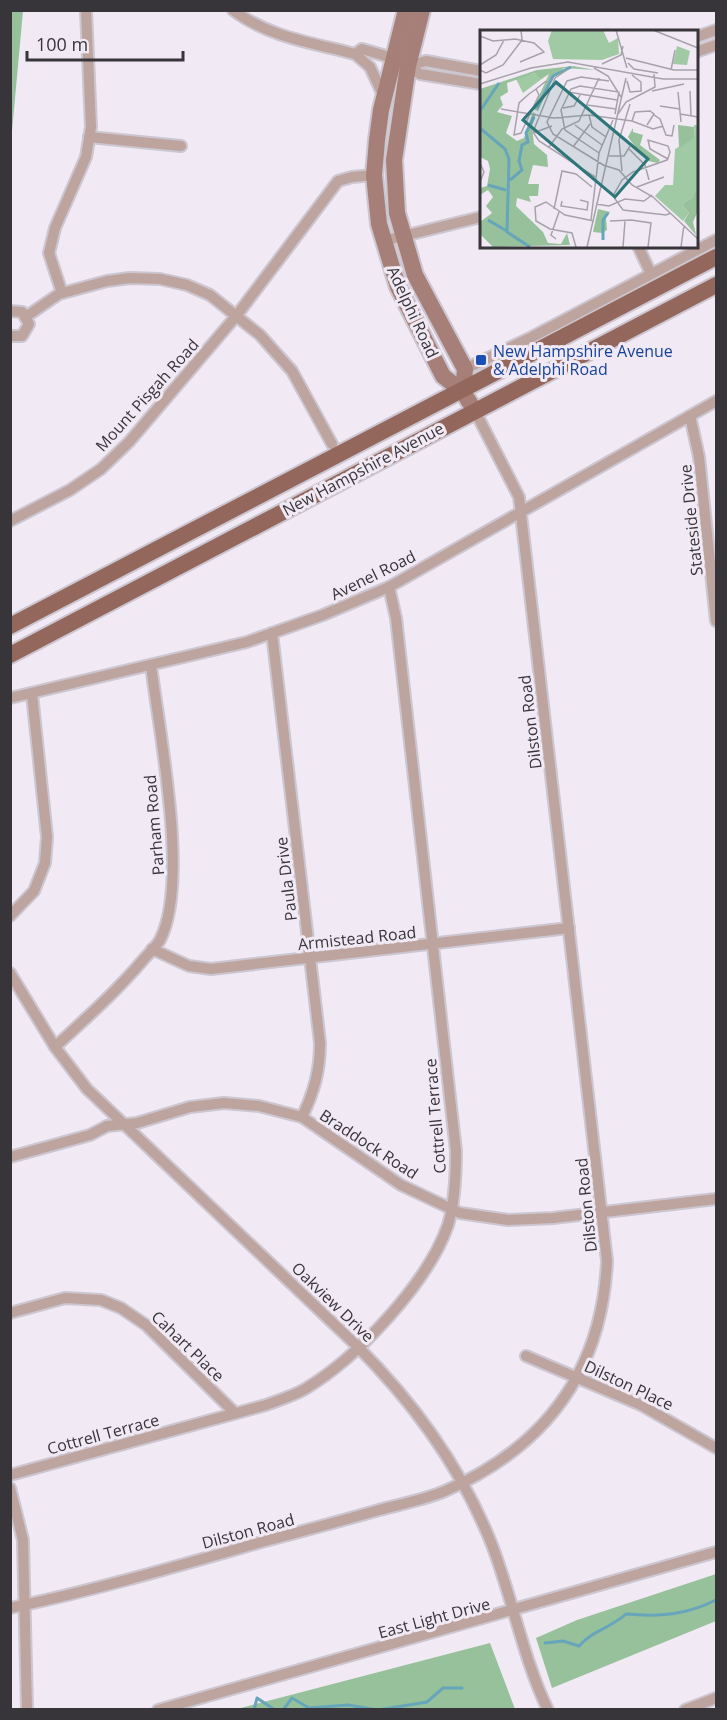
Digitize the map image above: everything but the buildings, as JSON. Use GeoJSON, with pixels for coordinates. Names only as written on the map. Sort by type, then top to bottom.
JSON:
{"type":"FeatureCollection","features":[{"type":"Feature","properties":{"kind":"main road","name":"Adelphi Road"},"geometry":{"type":"LineString","coordinates":[[406,10],[394,160],[397,213],[415,275],[465,369]]}},
{"type":"Feature","properties":{"kind":"main road","name":"Adelphi Road"},"geometry":{"type":"LineString","coordinates":[[422,10],[385,98],[374,175],[383,242],[398,287],[442,376],[463,392],[475,411]]}},
{"type":"Feature","properties":{"kind":"main road","name":"New Hampshire Avenue"},"geometry":{"type":"LineString","coordinates":[[10,626],[717,258]]}},
{"type":"Feature","properties":{"kind":"main road","name":"New Hampshire Avenue"},"geometry":{"type":"LineString","coordinates":[[10,655],[717,285]]}},
{"type":"Feature","properties":{"kind":"main road"},"geometry":{"type":"LineString","coordinates":[[463,392],[465,369]]}},
{"type":"Feature","properties":{"kind":"street"},"geometry":{"type":"LineString","coordinates":[[62,293],[49,253],[51,242],[86,157],[91,94],[86,10]]}},
{"type":"Feature","properties":{"kind":"street"},"geometry":{"type":"LineString","coordinates":[[233,10],[261,28],[280,35],[355,54],[370,67],[385,98]]}},
{"type":"Feature","properties":{"kind":"street"},"geometry":{"type":"LineString","coordinates":[[697,37],[717,30]]}},
{"type":"Feature","properties":{"kind":"street"},"geometry":{"type":"LineString","coordinates":[[697,52],[717,45]]}},
{"type":"Feature","properties":{"kind":"street"},"geometry":{"type":"LineString","coordinates":[[355,54],[362,49],[402,62],[420,74],[468,84],[480,84]]}},
{"type":"Feature","properties":{"kind":"street"},"geometry":{"type":"LineString","coordinates":[[402,62],[426,61],[475,71],[468,84]]}},
{"type":"Feature","properties":{"kind":"street"},"geometry":{"type":"LineString","coordinates":[[89,137],[181,146]]}},
{"type":"Feature","properties":{"kind":"street","name":"Mount Pisgah Road"},"geometry":{"type":"LineString","coordinates":[[10,521],[70,490],[101,469],[129,442],[237,315],[338,181],[374,175]]}},
{"type":"Feature","properties":{"kind":"street"},"geometry":{"type":"LineString","coordinates":[[383,242],[480,216]]}},
{"type":"Feature","properties":{"kind":"street"},"geometry":{"type":"LineString","coordinates":[[465,369],[479,364],[717,240]]}},
{"type":"Feature","properties":{"kind":"street"},"geometry":{"type":"LineString","coordinates":[[639,248],[651,274]]}},
{"type":"Feature","properties":{"kind":"street"},"geometry":{"type":"LineString","coordinates":[[27,316],[62,293],[106,280],[160,279],[187,285],[210,295],[260,335],[292,371],[332,444]]}},
{"type":"Feature","properties":{"kind":"street"},"geometry":{"type":"LineString","coordinates":[[10,311],[17,310],[27,316],[29,324],[25,333],[17,337],[10,336]]}},
{"type":"Feature","properties":{"kind":"street","name":"Avenel Road"},"geometry":{"type":"LineString","coordinates":[[10,698],[247,642],[388,587],[717,401]]}},
{"type":"Feature","properties":{"kind":"street","name":"Dilston Road"},"geometry":{"type":"LineString","coordinates":[[10,1608],[420,1499],[461,1483],[500,1462],[531,1439],[556,1411],[577,1377],[594,1337],[605,1291],[607,1261],[519,497],[475,411]]}},
{"type":"Feature","properties":{"kind":"street","name":"Stateside Drive"},"geometry":{"type":"LineString","coordinates":[[690,416],[699,457],[717,621]]}},
{"type":"Feature","properties":{"kind":"street","name":"Cottrell Terrace"},"geometry":{"type":"LineString","coordinates":[[10,1475],[266,1405],[304,1390],[334,1368],[421,1279],[441,1243],[451,1209],[456,1151],[396,618],[388,587]]}},
{"type":"Feature","properties":{"kind":"street","name":"Paula Drive"},"geometry":{"type":"LineString","coordinates":[[272,633],[310,958],[320,1066],[314,1092],[302,1117]]}},
{"type":"Feature","properties":{"kind":"street","name":"Parham Road"},"geometry":{"type":"LineString","coordinates":[[55,1047],[123,983],[160,940],[171,907],[174,878],[170,820],[151,665]]}},
{"type":"Feature","properties":{"kind":"street"},"geometry":{"type":"LineString","coordinates":[[10,916],[34,891],[45,863],[47,837],[32,694]]}},
{"type":"Feature","properties":{"kind":"street","name":"Armistead Road"},"geometry":{"type":"LineString","coordinates":[[152,949],[189,966],[211,969],[569,928]]}},
{"type":"Feature","properties":{"kind":"street","name":"Oakview Drive"},"geometry":{"type":"LineString","coordinates":[[10,973],[55,1047],[87,1089],[357,1346],[391,1380],[415,1410],[442,1448],[491,1543],[548,1710]]}},
{"type":"Feature","properties":{"kind":"street","name":"Braddock Road"},"geometry":{"type":"LineString","coordinates":[[10,1157],[90,1135],[107,1126],[137,1124],[190,1107],[224,1103],[259,1106],[302,1117],[401,1185],[460,1213],[508,1220],[717,1199]]}},
{"type":"Feature","properties":{"kind":"street","name":"Cahart Place"},"geometry":{"type":"LineString","coordinates":[[10,1313],[65,1298],[101,1300],[121,1308],[146,1325],[236,1413]]}},
{"type":"Feature","properties":{"kind":"street","name":"Dilston Place"},"geometry":{"type":"LineString","coordinates":[[526,1356],[641,1406],[717,1448]]}},
{"type":"Feature","properties":{"kind":"street"},"geometry":{"type":"LineString","coordinates":[[10,1488],[22,1540],[27,1710]]}},
{"type":"Feature","properties":{"kind":"street","name":"East Light Drive"},"geometry":{"type":"LineString","coordinates":[[158,1710],[515,1611],[717,1552]]}},
{"type":"Feature","properties":{"kind":"street"},"geometry":{"type":"LineString","coordinates":[[685,1710],[717,1698]]}},
{"type":"Feature","properties":{"kind":"green space"},"geometry":{"type":"Polygon","coordinates":[[[10,11],[23,11],[11,142],[10,11]]]}},
{"type":"Feature","properties":{"kind":"green space"},"geometry":{"type":"Polygon","coordinates":[[[716,1574],[716,1621],[552,1688],[536,1638],[577,1620],[716,1574]]]}},
{"type":"Feature","properties":{"kind":"green space"},"geometry":{"type":"Polygon","coordinates":[[[490,1643],[515,1709],[237,1709],[490,1643]]]}},
{"type":"Feature","properties":{"kind":"waterway"},"geometry":{"type":"LineString","coordinates":[[545,1643],[563,1641],[579,1646],[590,1636],[626,1614],[672,1614],[694,1609],[716,1600]]}},
{"type":"Feature","properties":{"kind":"waterway"},"geometry":{"type":"LineString","coordinates":[[283,1710],[292,1698],[309,1708],[348,1705],[378,1710],[427,1702],[443,1688],[462,1688]]}},
{"type":"Feature","properties":{"kind":"waterway"},"geometry":{"type":"LineString","coordinates":[[254,1710],[257,1698],[275,1710]]}},
{"type":"Feature","properties":{"kind":"place","name":"New Hampshire Avenue & Adelphi Road"},"geometry":{"type":"Point","coordinates":[481,360]}}]}
